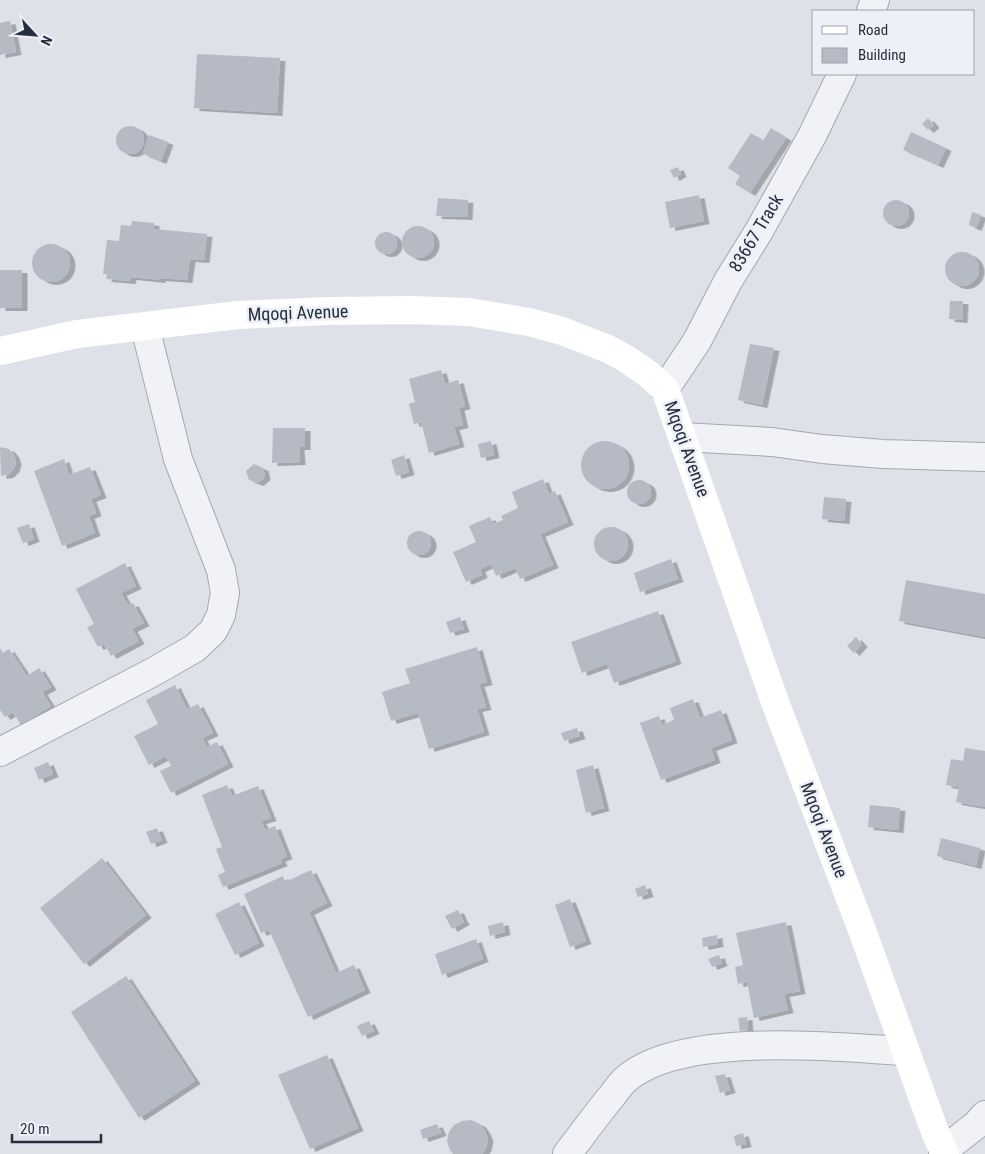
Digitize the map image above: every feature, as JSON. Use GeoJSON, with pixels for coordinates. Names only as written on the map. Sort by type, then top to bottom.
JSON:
{"type":"FeatureCollection","features":[{"type":"Feature","properties":{"kind":"street","name":"83667 Track"},"geometry":{"type":"LineString","coordinates":[[665,389],[697,341],[728,281],[759,231],[812,136],[842,75]]}},
{"type":"Feature","properties":{"kind":"street","name":"Mqoqi Avenue"},"geometry":{"type":"LineString","coordinates":[[0,351],[77,334],[238,315],[328,310],[411,310],[469,312],[529,322],[562,331],[608,349],[647,373],[665,389],[775,702],[862,930],[934,1132],[944,1152]]}},
{"type":"Feature","properties":{"kind":"street"},"geometry":{"type":"LineString","coordinates":[[0,752],[195,648],[213,631],[221,615],[225,593],[221,570],[178,459],[145,327]]}},
{"type":"Feature","properties":{"kind":"street"},"geometry":{"type":"LineString","coordinates":[[683,437],[772,442],[822,450],[985,457]]}},
{"type":"Feature","properties":{"kind":"street"},"geometry":{"type":"LineString","coordinates":[[567,1154],[626,1079],[653,1062],[684,1054],[742,1046],[806,1046],[904,1051]]}},
{"type":"Feature","properties":{"kind":"street"},"geometry":{"type":"LineString","coordinates":[[944,1152],[985,1116]]}},
{"type":"Feature","properties":{"kind":"building"},"geometry":{"type":"Polygon","coordinates":[[[10,21],[16,52],[0,55],[0,23],[10,21]]]}},
{"type":"Feature","properties":{"kind":"building"},"geometry":{"type":"Polygon","coordinates":[[[197,54],[280,58],[277,113],[194,108],[197,54]]]}},
{"type":"Feature","properties":{"kind":"building"},"geometry":{"type":"Polygon","coordinates":[[[928,118],[934,125],[928,130],[922,124],[928,118]]]}},
{"type":"Feature","properties":{"kind":"building"},"geometry":{"type":"Polygon","coordinates":[[[130,126],[140,130],[144,140],[140,150],[130,154],[120,150],[116,140],[120,130],[130,126]]]}},
{"type":"Feature","properties":{"kind":"building"},"geometry":{"type":"Polygon","coordinates":[[[771,128],[786,138],[750,193],[735,184],[740,176],[728,168],[751,133],[763,141],[771,128]]]}},
{"type":"Feature","properties":{"kind":"building"},"geometry":{"type":"Polygon","coordinates":[[[911,132],[946,148],[938,165],[903,150],[911,132]]]}},
{"type":"Feature","properties":{"kind":"building"},"geometry":{"type":"Polygon","coordinates":[[[149,135],[168,142],[161,161],[143,154],[149,135]]]}},
{"type":"Feature","properties":{"kind":"building"},"geometry":{"type":"Polygon","coordinates":[[[678,167],[681,174],[674,178],[670,170],[678,167]]]}},
{"type":"Feature","properties":{"kind":"building"},"geometry":{"type":"Polygon","coordinates":[[[699,195],[704,221],[670,228],[665,202],[699,195]]]}},
{"type":"Feature","properties":{"kind":"building"},"geometry":{"type":"Polygon","coordinates":[[[438,198],[468,200],[467,217],[436,216],[438,198]]]}},
{"type":"Feature","properties":{"kind":"building"},"geometry":{"type":"Polygon","coordinates":[[[896,200],[905,204],[909,213],[905,222],[896,226],[887,222],[883,213],[887,204],[896,200]]]}},
{"type":"Feature","properties":{"kind":"building"},"geometry":{"type":"Polygon","coordinates":[[[972,212],[981,215],[976,228],[969,225],[972,212]]]}},
{"type":"Feature","properties":{"kind":"building"},"geometry":{"type":"Polygon","coordinates":[[[132,221],[154,223],[154,229],[207,234],[204,260],[190,259],[187,280],[131,277],[130,281],[106,279],[107,274],[103,274],[107,240],[119,241],[121,225],[131,226],[132,221]]]}},
{"type":"Feature","properties":{"kind":"building"},"geometry":{"type":"Polygon","coordinates":[[[418,226],[424,227],[429,231],[433,236],[433,248],[429,253],[424,257],[418,258],[412,257],[407,253],[403,248],[402,242],[403,236],[407,231],[412,227],[418,226]]]}},
{"type":"Feature","properties":{"kind":"building"},"geometry":{"type":"Polygon","coordinates":[[[386,232],[394,235],[397,243],[394,251],[386,254],[378,251],[375,243],[378,235],[386,232]]]}},
{"type":"Feature","properties":{"kind":"building"},"geometry":{"type":"Polygon","coordinates":[[[51,244],[64,250],[70,263],[64,276],[51,282],[38,276],[32,263],[38,250],[51,244]]]}},
{"type":"Feature","properties":{"kind":"building"},"geometry":{"type":"Polygon","coordinates":[[[962,252],[974,257],[979,269],[974,281],[962,286],[950,281],[945,269],[950,257],[962,252]]]}},
{"type":"Feature","properties":{"kind":"building"},"geometry":{"type":"Polygon","coordinates":[[[0,270],[22,270],[22,308],[0,308],[0,270]]]}},
{"type":"Feature","properties":{"kind":"building"},"geometry":{"type":"Polygon","coordinates":[[[950,301],[963,301],[962,320],[949,319],[950,301]]]}},
{"type":"Feature","properties":{"kind":"building"},"geometry":{"type":"Polygon","coordinates":[[[750,344],[774,348],[762,405],[738,400],[750,344]]]}},
{"type":"Feature","properties":{"kind":"building"},"geometry":{"type":"Polygon","coordinates":[[[441,370],[445,384],[458,380],[465,406],[459,408],[463,425],[454,427],[459,444],[429,453],[421,422],[414,424],[409,404],[415,402],[409,379],[441,370]]]}},
{"type":"Feature","properties":{"kind":"building"},"geometry":{"type":"Polygon","coordinates":[[[273,428],[305,428],[305,447],[299,447],[300,462],[272,463],[273,428]]]}},
{"type":"Feature","properties":{"kind":"building"},"geometry":{"type":"Polygon","coordinates":[[[491,441],[494,455],[481,458],[478,444],[491,441]]]}},
{"type":"Feature","properties":{"kind":"building"},"geometry":{"type":"Polygon","coordinates":[[[605,441],[614,443],[622,448],[627,456],[629,465],[627,474],[622,482],[614,487],[605,489],[596,487],[588,482],[583,474],[581,465],[583,456],[588,448],[596,443],[605,441]]]}},
{"type":"Feature","properties":{"kind":"building"},"geometry":{"type":"Polygon","coordinates":[[[0,447],[9,449],[14,455],[16,462],[14,469],[8,475],[1,476],[0,447]]]}},
{"type":"Feature","properties":{"kind":"building"},"geometry":{"type":"Polygon","coordinates":[[[404,455],[409,472],[396,476],[391,460],[404,455]]]}},
{"type":"Feature","properties":{"kind":"building"},"geometry":{"type":"Polygon","coordinates":[[[64,459],[69,475],[90,467],[101,495],[91,499],[96,513],[89,516],[95,533],[62,546],[34,471],[64,459]]]}},
{"type":"Feature","properties":{"kind":"building"},"geometry":{"type":"Polygon","coordinates":[[[254,464],[263,468],[265,477],[258,483],[249,480],[246,471],[254,464]]]}},
{"type":"Feature","properties":{"kind":"building"},"geometry":{"type":"Polygon","coordinates":[[[543,479],[549,494],[555,491],[568,522],[540,534],[553,565],[520,579],[515,568],[496,576],[491,564],[480,569],[482,575],[466,582],[453,552],[476,542],[469,526],[490,517],[493,524],[503,520],[501,516],[518,508],[512,492],[543,479]]]}},
{"type":"Feature","properties":{"kind":"building"},"geometry":{"type":"Polygon","coordinates":[[[639,480],[647,484],[651,492],[647,500],[639,504],[631,500],[627,492],[631,484],[639,480]]]}},
{"type":"Feature","properties":{"kind":"building"},"geometry":{"type":"Polygon","coordinates":[[[824,497],[846,499],[844,521],[822,519],[824,497]]]}},
{"type":"Feature","properties":{"kind":"building"},"geometry":{"type":"Polygon","coordinates":[[[29,524],[34,539],[23,543],[17,528],[29,524]]]}},
{"type":"Feature","properties":{"kind":"building"},"geometry":{"type":"Polygon","coordinates":[[[611,527],[623,532],[628,544],[623,556],[611,561],[599,556],[594,544],[599,532],[611,527]]]}},
{"type":"Feature","properties":{"kind":"building"},"geometry":{"type":"Polygon","coordinates":[[[419,531],[424,532],[430,538],[430,548],[424,554],[419,555],[414,554],[408,548],[407,543],[408,538],[414,532],[419,531]]]}},
{"type":"Feature","properties":{"kind":"building"},"geometry":{"type":"Polygon","coordinates":[[[671,559],[678,579],[640,592],[634,573],[671,559]]]}},
{"type":"Feature","properties":{"kind":"building"},"geometry":{"type":"Polygon","coordinates":[[[125,563],[136,586],[121,593],[128,605],[133,603],[144,623],[132,629],[139,641],[111,656],[104,644],[98,647],[87,627],[94,624],[76,589],[125,563]]]}},
{"type":"Feature","properties":{"kind":"building"},"geometry":{"type":"Polygon","coordinates":[[[906,580],[985,594],[985,637],[899,621],[906,580]]]}},
{"type":"Feature","properties":{"kind":"building"},"geometry":{"type":"Polygon","coordinates":[[[658,611],[676,661],[614,683],[607,664],[582,673],[571,642],[658,611]]]}},
{"type":"Feature","properties":{"kind":"building"},"geometry":{"type":"Polygon","coordinates":[[[460,617],[464,629],[450,633],[446,622],[460,617]]]}},
{"type":"Feature","properties":{"kind":"building"},"geometry":{"type":"Polygon","coordinates":[[[856,637],[862,644],[854,653],[847,646],[856,637]]]}},
{"type":"Feature","properties":{"kind":"building"},"geometry":{"type":"Polygon","coordinates":[[[477,647],[487,682],[479,684],[486,707],[477,709],[484,732],[429,749],[418,713],[391,721],[382,692],[410,683],[405,669],[477,647]]]}},
{"type":"Feature","properties":{"kind":"building"},"geometry":{"type":"Polygon","coordinates":[[[0,648],[3,653],[9,649],[27,676],[39,668],[51,687],[42,692],[51,706],[21,725],[13,712],[5,717],[0,710],[0,648]]]}},
{"type":"Feature","properties":{"kind":"building"},"geometry":{"type":"Polygon","coordinates":[[[175,685],[187,709],[198,704],[213,733],[202,738],[207,747],[217,742],[228,764],[171,793],[160,771],[171,766],[166,756],[149,765],[134,736],[158,724],[146,700],[175,685]]]}},
{"type":"Feature","properties":{"kind":"building"},"geometry":{"type":"Polygon","coordinates":[[[693,699],[700,718],[721,710],[732,740],[711,748],[715,760],[661,780],[640,723],[659,716],[662,725],[674,720],[670,708],[693,699]]]}},
{"type":"Feature","properties":{"kind":"building"},"geometry":{"type":"Polygon","coordinates":[[[577,728],[580,736],[564,741],[561,733],[577,728]]]}},
{"type":"Feature","properties":{"kind":"building"},"geometry":{"type":"Polygon","coordinates":[[[965,748],[985,751],[985,807],[956,802],[959,787],[946,785],[951,759],[963,761],[965,748]]]}},
{"type":"Feature","properties":{"kind":"building"},"geometry":{"type":"Polygon","coordinates":[[[48,762],[53,774],[39,780],[34,768],[48,762]]]}},
{"type":"Feature","properties":{"kind":"building"},"geometry":{"type":"Polygon","coordinates":[[[593,765],[604,808],[586,813],[576,770],[593,765]]]}},
{"type":"Feature","properties":{"kind":"building"},"geometry":{"type":"Polygon","coordinates":[[[227,785],[232,796],[258,786],[271,818],[261,821],[265,830],[275,826],[287,856],[280,859],[282,863],[223,887],[218,875],[225,872],[216,849],[222,847],[202,795],[227,785]]]}},
{"type":"Feature","properties":{"kind":"building"},"geometry":{"type":"Polygon","coordinates":[[[870,805],[900,808],[898,830],[868,827],[870,805]]]}},
{"type":"Feature","properties":{"kind":"building"},"geometry":{"type":"Polygon","coordinates":[[[157,828],[162,840],[151,844],[146,832],[157,828]]]}},
{"type":"Feature","properties":{"kind":"building"},"geometry":{"type":"Polygon","coordinates":[[[941,838],[980,848],[976,866],[937,856],[941,838]]]}},
{"type":"Feature","properties":{"kind":"building"},"geometry":{"type":"Polygon","coordinates":[[[102,858],[146,915],[84,964],[40,908],[102,858]]]}},
{"type":"Feature","properties":{"kind":"building"},"geometry":{"type":"Polygon","coordinates":[[[311,870],[327,903],[309,912],[336,973],[354,965],[365,990],[308,1017],[269,930],[261,933],[244,894],[283,876],[285,882],[311,870]]]}},
{"type":"Feature","properties":{"kind":"building"},"geometry":{"type":"Polygon","coordinates":[[[645,885],[648,894],[638,897],[635,889],[645,885]]]}},
{"type":"Feature","properties":{"kind":"building"},"geometry":{"type":"Polygon","coordinates":[[[570,899],[586,941],[570,947],[555,905],[570,899]]]}},
{"type":"Feature","properties":{"kind":"building"},"geometry":{"type":"Polygon","coordinates":[[[239,902],[259,943],[235,955],[215,914],[239,902]]]}},
{"type":"Feature","properties":{"kind":"building"},"geometry":{"type":"Polygon","coordinates":[[[458,910],[464,922],[452,929],[445,916],[458,910]]]}},
{"type":"Feature","properties":{"kind":"building"},"geometry":{"type":"Polygon","coordinates":[[[503,922],[505,932],[490,936],[488,926],[503,922]]]}},
{"type":"Feature","properties":{"kind":"building"},"geometry":{"type":"Polygon","coordinates":[[[786,922],[800,991],[784,994],[788,1010],[754,1018],[747,982],[738,984],[735,967],[743,965],[736,933],[786,922]]]}},
{"type":"Feature","properties":{"kind":"building"},"geometry":{"type":"Polygon","coordinates":[[[717,935],[718,944],[703,947],[702,938],[717,935]]]}},
{"type":"Feature","properties":{"kind":"building"},"geometry":{"type":"Polygon","coordinates":[[[476,939],[483,959],[442,975],[435,954],[476,939]]]}},
{"type":"Feature","properties":{"kind":"building"},"geometry":{"type":"Polygon","coordinates":[[[719,955],[722,963],[712,967],[708,959],[719,955]]]}},
{"type":"Feature","properties":{"kind":"building"},"geometry":{"type":"Polygon","coordinates":[[[126,976],[195,1081],[139,1118],[71,1012],[126,976]]]}},
{"type":"Feature","properties":{"kind":"building"},"geometry":{"type":"Polygon","coordinates":[[[747,1017],[748,1030],[740,1031],[738,1018],[747,1017]]]}},
{"type":"Feature","properties":{"kind":"building"},"geometry":{"type":"Polygon","coordinates":[[[369,1021],[374,1031],[362,1036],[357,1026],[369,1021]]]}},
{"type":"Feature","properties":{"kind":"building"},"geometry":{"type":"Polygon","coordinates":[[[327,1055],[358,1128],[310,1149],[278,1075],[327,1055]]]}},
{"type":"Feature","properties":{"kind":"building"},"geometry":{"type":"Polygon","coordinates":[[[725,1074],[730,1090],[720,1093],[715,1076],[725,1074]]]}},
{"type":"Feature","properties":{"kind":"building"},"geometry":{"type":"Polygon","coordinates":[[[471,1120],[480,1124],[485,1131],[488,1139],[486,1148],[482,1154],[453,1154],[447,1141],[449,1132],[454,1125],[462,1121],[471,1120]]]}},
{"type":"Feature","properties":{"kind":"building"},"geometry":{"type":"Polygon","coordinates":[[[437,1124],[441,1133],[423,1139],[420,1130],[437,1124]]]}},
{"type":"Feature","properties":{"kind":"building"},"geometry":{"type":"Polygon","coordinates":[[[743,1133],[746,1144],[736,1146],[734,1136],[743,1133]]]}}]}
